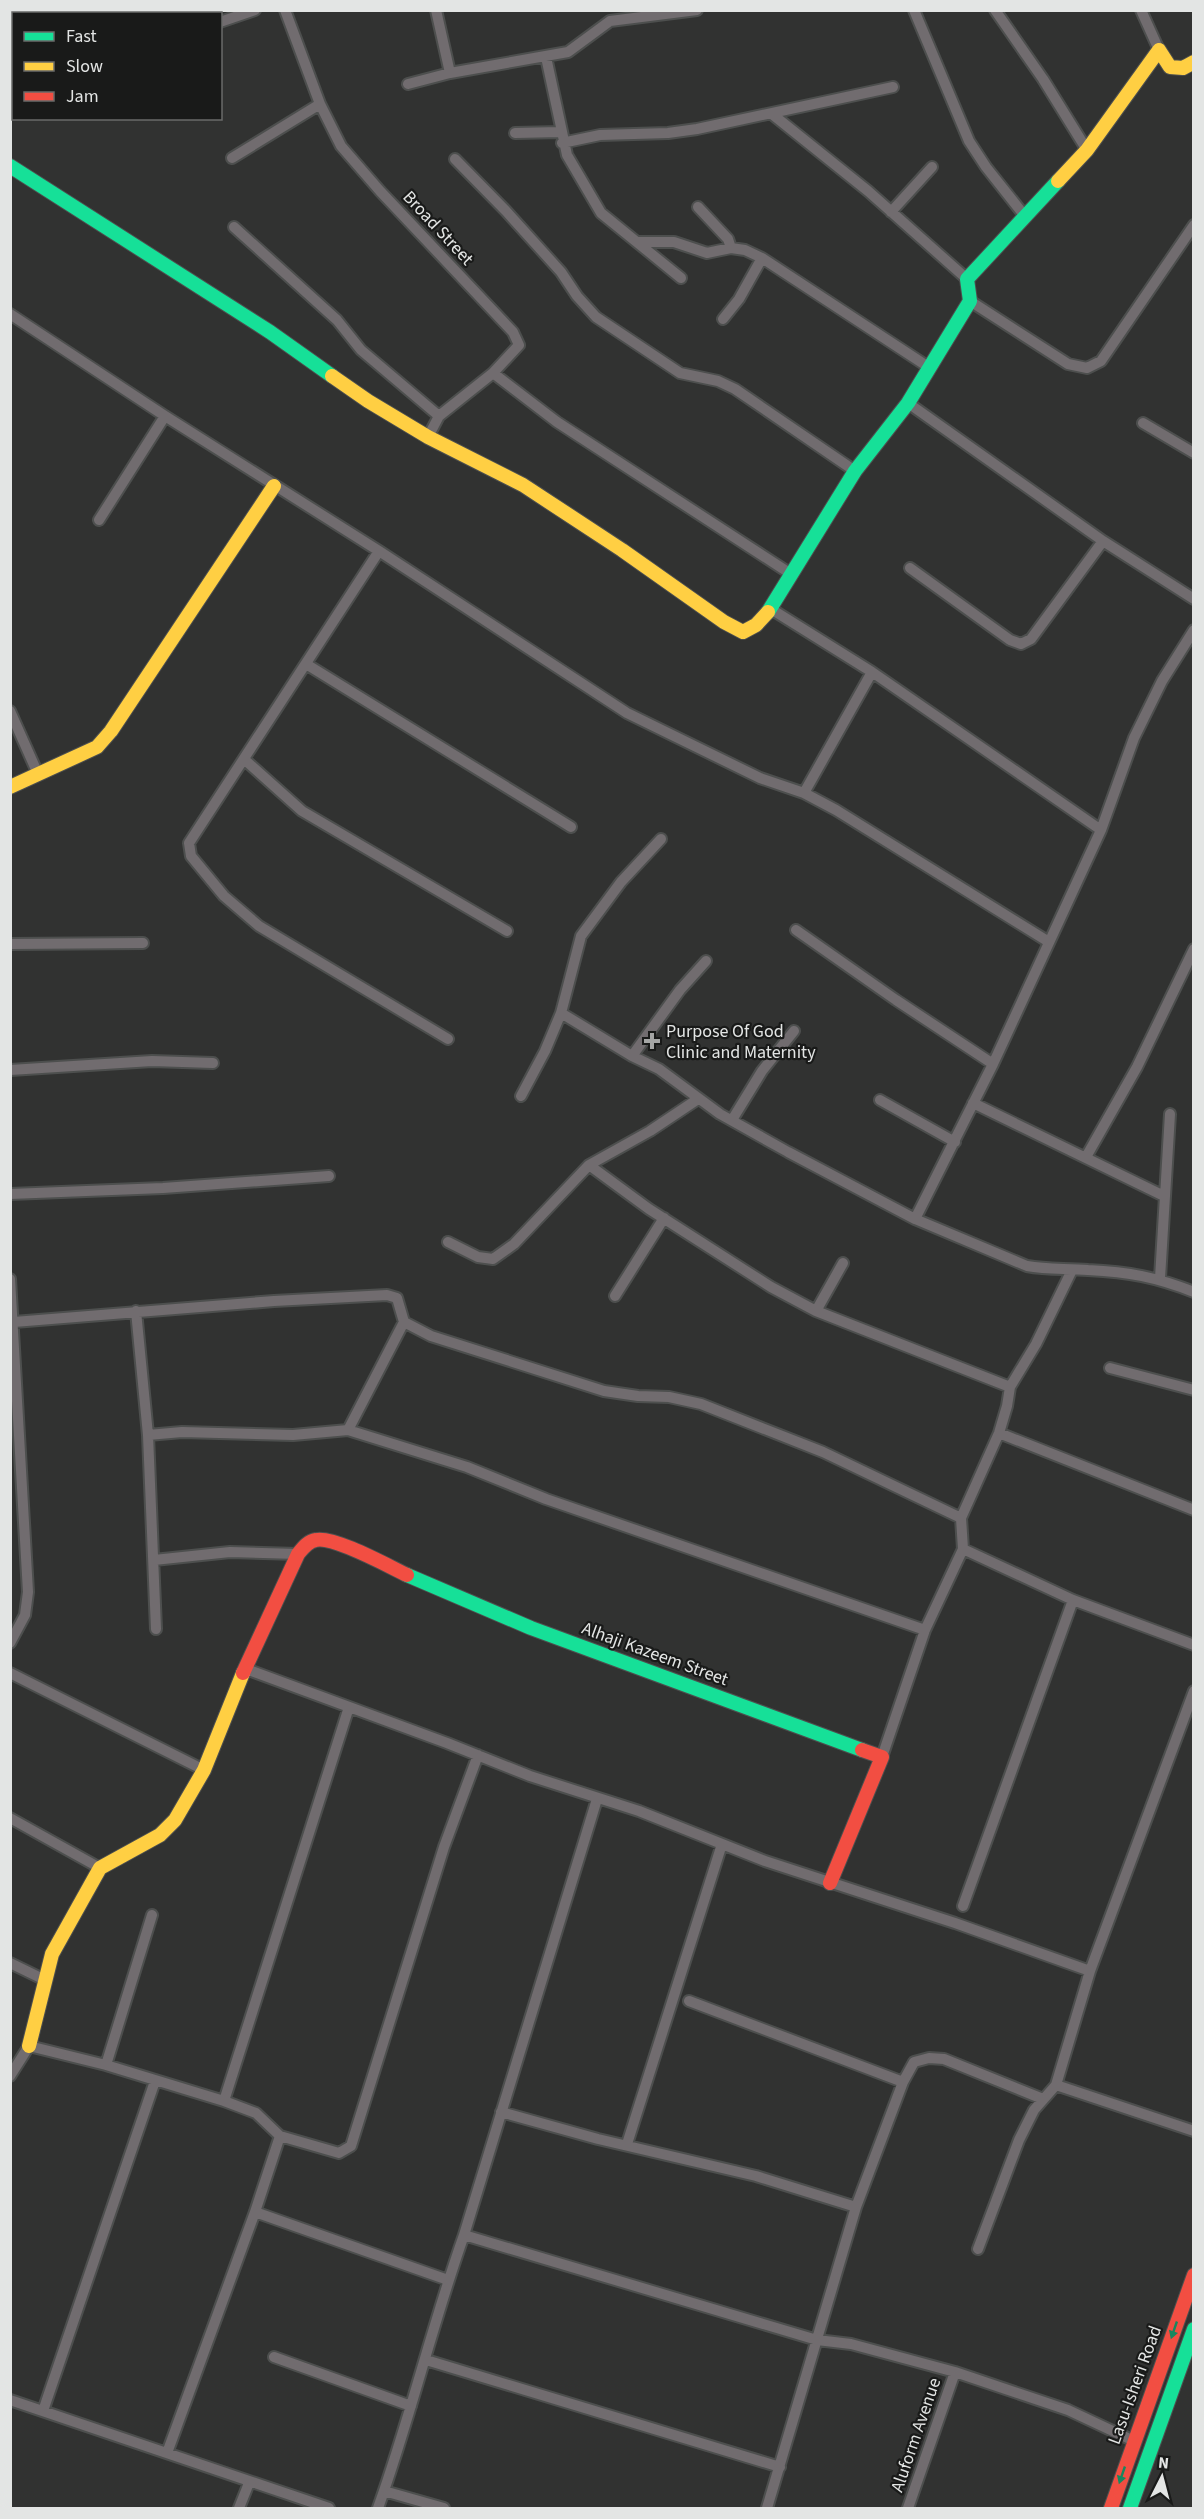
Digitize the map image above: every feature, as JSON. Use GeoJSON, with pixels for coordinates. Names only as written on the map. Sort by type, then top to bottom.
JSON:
{"type":"FeatureCollection","features":[{"type":"Feature","properties":{"kind":"street"},"geometry":{"type":"LineString","coordinates":[[222,21],[255,10]]}},
{"type":"Feature","properties":{"kind":"street","name":"Broad Street"},"geometry":{"type":"LineString","coordinates":[[285,10],[320,104],[341,146],[380,191],[513,332],[519,345],[493,373],[439,416],[428,437]]}},
{"type":"Feature","properties":{"kind":"street"},"geometry":{"type":"LineString","coordinates":[[436,10],[450,72]]}},
{"type":"Feature","properties":{"kind":"street"},"geometry":{"type":"LineString","coordinates":[[603,10],[610,21]]}},
{"type":"Feature","properties":{"kind":"street"},"geometry":{"type":"LineString","coordinates":[[408,84],[450,72],[568,52],[610,21],[697,10]]}},
{"type":"Feature","properties":{"kind":"street"},"geometry":{"type":"LineString","coordinates":[[914,10],[969,141],[986,167],[1024,215]]}},
{"type":"Feature","properties":{"kind":"street"},"geometry":{"type":"LineString","coordinates":[[995,10],[1043,79],[1087,150]]}},
{"type":"Feature","properties":{"kind":"street"},"geometry":{"type":"LineString","coordinates":[[1141,10],[1159,50],[1170,67],[1183,68],[1194,62]]}},
{"type":"Feature","properties":{"kind":"street"},"geometry":{"type":"LineString","coordinates":[[967,279],[1024,215],[1087,150],[1159,50]]}},
{"type":"Feature","properties":{"kind":"street"},"geometry":{"type":"LineString","coordinates":[[546,57],[561,137],[567,155],[601,213],[681,278]]}},
{"type":"Feature","properties":{"kind":"street"},"geometry":{"type":"LineString","coordinates":[[515,133],[561,137],[668,133],[772,114],[893,87]]}},
{"type":"Feature","properties":{"kind":"street"},"geometry":{"type":"LineString","coordinates":[[232,158],[320,104]]}},
{"type":"Feature","properties":{"kind":"street"},"geometry":{"type":"LineString","coordinates":[[10,166],[270,332],[368,401],[428,437],[523,485],[622,550],[724,622],[743,632],[756,625],[771,609],[855,471],[908,403],[970,301],[967,279],[891,212],[772,114]]}},
{"type":"Feature","properties":{"kind":"street"},"geometry":{"type":"LineString","coordinates":[[455,159],[506,210],[561,272],[576,296],[596,317],[680,373],[718,381],[735,389],[855,471]]}},
{"type":"Feature","properties":{"kind":"street"},"geometry":{"type":"LineString","coordinates":[[891,212],[932,167]]}},
{"type":"Feature","properties":{"kind":"street"},"geometry":{"type":"LineString","coordinates":[[698,207],[728,239],[731,248]]}},
{"type":"Feature","properties":{"kind":"street"},"geometry":{"type":"LineString","coordinates":[[970,301],[1068,364],[1088,368],[1101,361],[1194,225]]}},
{"type":"Feature","properties":{"kind":"street"},"geometry":{"type":"LineString","coordinates":[[234,226],[337,320],[361,350],[439,416]]}},
{"type":"Feature","properties":{"kind":"street"},"geometry":{"type":"LineString","coordinates":[[639,242],[674,242],[707,253],[731,248],[745,250],[762,258],[930,368]]}},
{"type":"Feature","properties":{"kind":"street"},"geometry":{"type":"LineString","coordinates":[[723,319],[739,299],[762,258]]}},
{"type":"Feature","properties":{"kind":"street"},"geometry":{"type":"LineString","coordinates":[[10,314],[627,712],[760,778],[804,793],[836,810],[1048,942]]}},
{"type":"Feature","properties":{"kind":"street"},"geometry":{"type":"LineString","coordinates":[[493,373],[557,422],[791,574]]}},
{"type":"Feature","properties":{"kind":"street"},"geometry":{"type":"LineString","coordinates":[[908,403],[1103,541],[1194,598]]}},
{"type":"Feature","properties":{"kind":"street"},"geometry":{"type":"LineString","coordinates":[[99,520],[165,416]]}},
{"type":"Feature","properties":{"kind":"street"},"geometry":{"type":"LineString","coordinates":[[1143,423],[1194,453]]}},
{"type":"Feature","properties":{"kind":"street"},"geometry":{"type":"LineString","coordinates":[[10,786],[97,747],[111,731],[274,486]]}},
{"type":"Feature","properties":{"kind":"street"},"geometry":{"type":"LineString","coordinates":[[910,568],[1010,640],[1021,644],[1031,639],[1103,541]]}},
{"type":"Feature","properties":{"kind":"street"},"geometry":{"type":"LineString","coordinates":[[379,551],[189,843],[191,856],[224,896],[258,926],[448,1039]]}},
{"type":"Feature","properties":{"kind":"street"},"geometry":{"type":"LineString","coordinates":[[771,609],[872,672],[1101,830]]}},
{"type":"Feature","properties":{"kind":"street"},"geometry":{"type":"LineString","coordinates":[[915,1219],[993,1064],[1101,830],[1134,738],[1162,681],[1194,630]]}},
{"type":"Feature","properties":{"kind":"street"},"geometry":{"type":"LineString","coordinates":[[306,664],[571,827]]}},
{"type":"Feature","properties":{"kind":"street"},"geometry":{"type":"LineString","coordinates":[[804,793],[872,672]]}},
{"type":"Feature","properties":{"kind":"street"},"geometry":{"type":"LineString","coordinates":[[10,711],[39,774]]}},
{"type":"Feature","properties":{"kind":"street"},"geometry":{"type":"LineString","coordinates":[[245,760],[303,811],[507,931]]}},
{"type":"Feature","properties":{"kind":"street"},"geometry":{"type":"LineString","coordinates":[[521,1096],[545,1051],[561,1013],[581,936],[621,882],[661,839]]}},
{"type":"Feature","properties":{"kind":"street"},"geometry":{"type":"LineString","coordinates":[[796,930],[993,1064]]}},
{"type":"Feature","properties":{"kind":"street"},"geometry":{"type":"LineString","coordinates":[[10,944],[143,943]]}},
{"type":"Feature","properties":{"kind":"street"},"geometry":{"type":"LineString","coordinates":[[1086,1157],[1137,1066],[1194,949]]}},
{"type":"Feature","properties":{"kind":"street"},"geometry":{"type":"LineString","coordinates":[[632,1056],[680,990],[706,961]]}},
{"type":"Feature","properties":{"kind":"street"},"geometry":{"type":"LineString","coordinates":[[561,1013],[632,1056],[659,1069],[698,1099],[732,1120],[915,1219],[1028,1266],[1047,1270],[1127,1273],[1160,1278],[1194,1292]]}},
{"type":"Feature","properties":{"kind":"street"},"geometry":{"type":"LineString","coordinates":[[732,1120],[762,1071],[794,1031]]}},
{"type":"Feature","properties":{"kind":"street"},"geometry":{"type":"LineString","coordinates":[[10,1070],[152,1061],[213,1063]]}},
{"type":"Feature","properties":{"kind":"street"},"geometry":{"type":"LineString","coordinates":[[448,1242],[478,1257],[493,1259],[514,1244],[589,1165],[650,1131],[698,1099]]}},
{"type":"Feature","properties":{"kind":"street"},"geometry":{"type":"LineString","coordinates":[[880,1100],[955,1142]]}},
{"type":"Feature","properties":{"kind":"street"},"geometry":{"type":"LineString","coordinates":[[973,1103],[1164,1196]]}},
{"type":"Feature","properties":{"kind":"street"},"geometry":{"type":"LineString","coordinates":[[1160,1278],[1170,1114]]}},
{"type":"Feature","properties":{"kind":"street"},"geometry":{"type":"LineString","coordinates":[[589,1165],[664,1218],[771,1287],[816,1311],[1010,1387]]}},
{"type":"Feature","properties":{"kind":"street"},"geometry":{"type":"LineString","coordinates":[[10,1194],[163,1188],[329,1176]]}},
{"type":"Feature","properties":{"kind":"street"},"geometry":{"type":"LineString","coordinates":[[615,1296],[664,1218]]}},
{"type":"Feature","properties":{"kind":"street"},"geometry":{"type":"LineString","coordinates":[[816,1311],[843,1263]]}},
{"type":"Feature","properties":{"kind":"street"},"geometry":{"type":"LineString","coordinates":[[830,1883],[882,1757],[925,1630],[963,1549],[961,1518],[999,1433],[1010,1387],[1036,1344],[1072,1270]]}},
{"type":"Feature","properties":{"kind":"street"},"geometry":{"type":"LineString","coordinates":[[10,1279],[14,1322],[14,1416],[28,1592],[25,1615],[10,1643]]}},
{"type":"Feature","properties":{"kind":"street"},"geometry":{"type":"LineString","coordinates":[[14,1322],[274,1300],[387,1295],[397,1298],[404,1322],[348,1430]]}},
{"type":"Feature","properties":{"kind":"street"},"geometry":{"type":"LineString","coordinates":[[136,1311],[148,1435],[156,1629]]}},
{"type":"Feature","properties":{"kind":"street"},"geometry":{"type":"LineString","coordinates":[[404,1322],[431,1336],[604,1392],[669,1397],[701,1404],[823,1452],[961,1518]]}},
{"type":"Feature","properties":{"kind":"street"},"geometry":{"type":"LineString","coordinates":[[1110,1368],[1194,1390]]}},
{"type":"Feature","properties":{"kind":"street"},"geometry":{"type":"LineString","coordinates":[[148,1435],[182,1432],[293,1435],[348,1430],[467,1467],[546,1498],[925,1630]]}},
{"type":"Feature","properties":{"kind":"street"},"geometry":{"type":"LineString","coordinates":[[999,1433],[1194,1510]]}},
{"type":"Feature","properties":{"kind":"street","name":"Alhaji Kazeem Street"},"geometry":{"type":"LineString","coordinates":[[298,1554],[309,1542],[317,1538],[335,1542],[467,1602],[531,1628],[882,1757]]}},
{"type":"Feature","properties":{"kind":"street"},"geometry":{"type":"LineString","coordinates":[[963,1549],[1073,1600],[1194,1645]]}},
{"type":"Feature","properties":{"kind":"street"},"geometry":{"type":"LineString","coordinates":[[10,2076],[29,2046],[52,1954],[100,1868],[150,1841],[167,1828],[181,1809],[204,1770],[231,1699],[298,1554],[230,1552],[154,1560]]}},
{"type":"Feature","properties":{"kind":"street"},"geometry":{"type":"LineString","coordinates":[[963,1906],[1073,1600]]}},
{"type":"Feature","properties":{"kind":"street"},"geometry":{"type":"LineString","coordinates":[[246,1669],[597,1799],[639,1811],[830,1883],[955,1923],[1090,1971]]}},
{"type":"Feature","properties":{"kind":"street"},"geometry":{"type":"LineString","coordinates":[[10,1673],[204,1770]]}},
{"type":"Feature","properties":{"kind":"street"},"geometry":{"type":"LineString","coordinates":[[978,2249],[1019,2140],[1034,2110],[1056,2085],[1090,1971],[1194,1691]]}},
{"type":"Feature","properties":{"kind":"street"},"geometry":{"type":"LineString","coordinates":[[224,2101],[349,1707]]}},
{"type":"Feature","properties":{"kind":"street"},"geometry":{"type":"LineString","coordinates":[[29,2046],[106,2065],[224,2101],[256,2113],[280,2136],[339,2153],[351,2146],[444,1847],[478,1755]]}},
{"type":"Feature","properties":{"kind":"street"},"geometry":{"type":"LineString","coordinates":[[378,2508],[426,2360],[448,2280],[464,2235],[597,1799]]}},
{"type":"Feature","properties":{"kind":"street"},"geometry":{"type":"LineString","coordinates":[[10,1818],[100,1868]]}},
{"type":"Feature","properties":{"kind":"street"},"geometry":{"type":"LineString","coordinates":[[627,2144],[722,1844]]}},
{"type":"Feature","properties":{"kind":"street"},"geometry":{"type":"LineString","coordinates":[[106,2065],[152,1915]]}},
{"type":"Feature","properties":{"kind":"street"},"geometry":{"type":"LineString","coordinates":[[10,1963],[45,1980]]}},
{"type":"Feature","properties":{"kind":"street"},"geometry":{"type":"LineString","coordinates":[[689,2001],[903,2082]]}},
{"type":"Feature","properties":{"kind":"street"},"geometry":{"type":"LineString","coordinates":[[767,2508],[856,2207],[903,2082],[914,2062],[929,2058],[944,2059],[1043,2099]]}},
{"type":"Feature","properties":{"kind":"street"},"geometry":{"type":"LineString","coordinates":[[43,2410],[155,2081]]}},
{"type":"Feature","properties":{"kind":"street"},"geometry":{"type":"LineString","coordinates":[[1056,2085],[1194,2131]]}},
{"type":"Feature","properties":{"kind":"street"},"geometry":{"type":"LineString","coordinates":[[501,2112],[598,2139],[756,2176],[856,2207]]}},
{"type":"Feature","properties":{"kind":"street"},"geometry":{"type":"LineString","coordinates":[[167,2453],[255,2212],[280,2136]]}},
{"type":"Feature","properties":{"kind":"street"},"geometry":{"type":"LineString","coordinates":[[255,2212],[448,2280]]}},
{"type":"Feature","properties":{"kind":"street"},"geometry":{"type":"LineString","coordinates":[[464,2235],[817,2340],[872,2349],[955,2372],[1068,2410],[1134,2441]]}},
{"type":"Feature","properties":{"kind":"street","name":"Lasu-Isheri Road"},"geometry":{"type":"LineString","coordinates":[[1111,2508],[1194,2275]]}},
{"type":"Feature","properties":{"kind":"street","name":"Lasu-Isheri Road"},"geometry":{"type":"LineString","coordinates":[[1130,2508],[1194,2329]]}},
{"type":"Feature","properties":{"kind":"street"},"geometry":{"type":"LineString","coordinates":[[274,2358],[411,2406]]}},
{"type":"Feature","properties":{"kind":"street"},"geometry":{"type":"LineString","coordinates":[[426,2360],[780,2467]]}},
{"type":"Feature","properties":{"kind":"street","name":"Aluform Avenue"},"geometry":{"type":"LineString","coordinates":[[908,2508],[955,2372]]}},
{"type":"Feature","properties":{"kind":"street"},"geometry":{"type":"LineString","coordinates":[[10,2400],[249,2483],[330,2508]]}},
{"type":"Feature","properties":{"kind":"street"},"geometry":{"type":"LineString","coordinates":[[239,2508],[249,2483]]}},
{"type":"Feature","properties":{"kind":"street"},"geometry":{"type":"LineString","coordinates":[[384,2491],[444,2508]]}},
{"type":"Feature","properties":{"kind":"traffic: fast"},"geometry":{"type":"LineString","coordinates":[[10,166],[270,332],[332,376]]}},
{"type":"Feature","properties":{"kind":"traffic: fast"},"geometry":{"type":"LineString","coordinates":[[768,612],[855,471],[908,403],[970,301],[967,279],[1058,181]]}},
{"type":"Feature","properties":{"kind":"traffic: fast"},"geometry":{"type":"LineString","coordinates":[[407,1575],[531,1628],[862,1750]]}},
{"type":"Feature","properties":{"kind":"traffic: fast"},"geometry":{"type":"LineString","coordinates":[[1130,2508],[1194,2329]]}},
{"type":"Feature","properties":{"kind":"traffic: slow"},"geometry":{"type":"LineString","coordinates":[[1058,181],[1087,150],[1159,50],[1170,67],[1183,68],[1194,62]]}},
{"type":"Feature","properties":{"kind":"traffic: slow"},"geometry":{"type":"LineString","coordinates":[[332,376],[428,437],[523,485],[622,550],[724,622],[743,632],[756,625],[768,612]]}},
{"type":"Feature","properties":{"kind":"traffic: slow"},"geometry":{"type":"LineString","coordinates":[[10,787],[97,747],[111,731],[274,486]]}},
{"type":"Feature","properties":{"kind":"traffic: slow"},"geometry":{"type":"LineString","coordinates":[[29,2046],[52,1954],[100,1868],[160,1835],[175,1820],[204,1770],[243,1673]]}},
{"type":"Feature","properties":{"kind":"traffic: jam"},"geometry":{"type":"LineString","coordinates":[[243,1673],[298,1554],[311,1542],[324,1540],[335,1543],[407,1575]]}},
{"type":"Feature","properties":{"kind":"traffic: jam"},"geometry":{"type":"LineString","coordinates":[[830,1883],[882,1757],[862,1750]]}},
{"type":"Feature","properties":{"kind":"traffic: jam"},"geometry":{"type":"LineString","coordinates":[[1111,2508],[1194,2275]]}},
{"type":"Feature","properties":{"kind":"place","name":"Purpose Of God Clinic and Maternity"},"geometry":{"type":"Point","coordinates":[652,1041]}}]}
